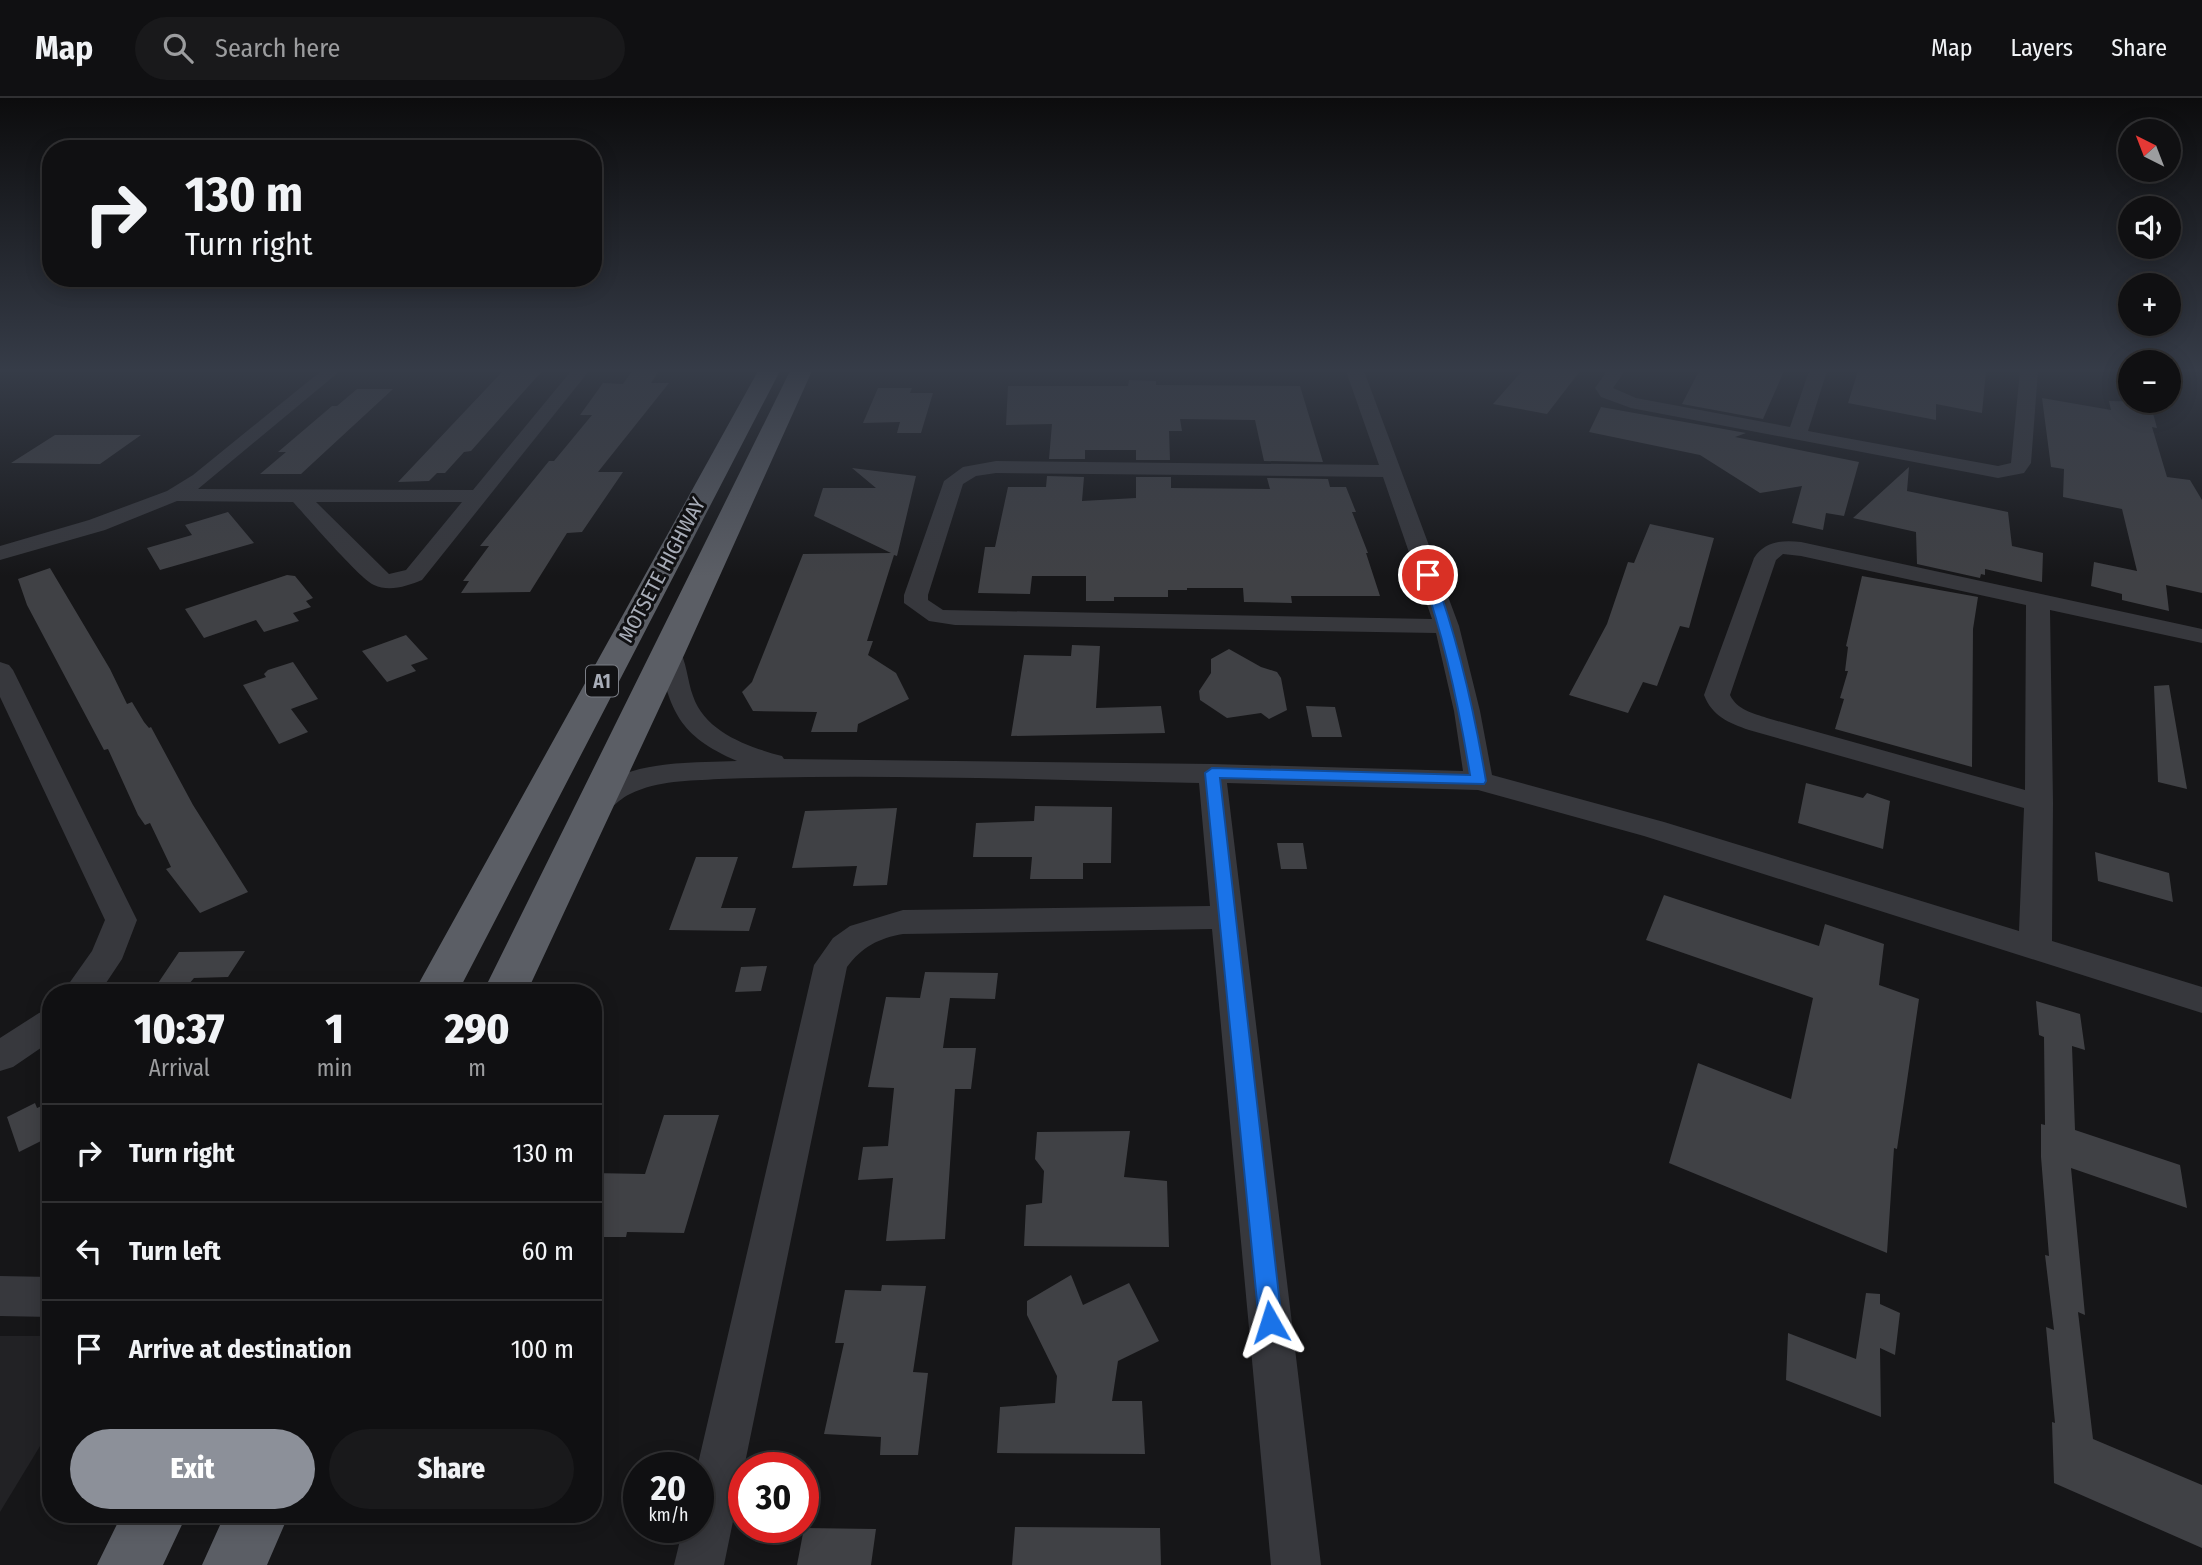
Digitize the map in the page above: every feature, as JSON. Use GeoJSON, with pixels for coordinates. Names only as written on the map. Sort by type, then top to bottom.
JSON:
{"type":"FeatureCollection","features":[{"type":"Feature","properties":{"kind":"highway","name":"MOTSETE HIGHWAY"},"geometry":{"type":"LineString","coordinates":[[440,984],[732,439]]}},
{"type":"Feature","properties":{"kind":"highway","name":"MOTSETE HIGHWAY"},"geometry":{"type":"LineString","coordinates":[[509,984],[769,439]]}},
{"type":"Feature","properties":{"kind":"highway"},"geometry":{"type":"LineString","coordinates":[[129,1565],[151,1523]]}},
{"type":"Feature","properties":{"kind":"highway"},"geometry":{"type":"LineString","coordinates":[[234,1565],[254,1523]]}},
{"type":"Feature","properties":{"kind":"street"},"geometry":{"type":"LineString","coordinates":[[0,553],[97,525],[174,495],[200,479],[248,439]]}},
{"type":"Feature","properties":{"kind":"street"},"geometry":{"type":"LineString","coordinates":[[300,497],[380,580],[393,582],[414,575],[524,439]]}},
{"type":"Feature","properties":{"kind":"street"},"geometry":{"type":"LineString","coordinates":[[1379,439],[1447,626],[1467,711],[1479,781]]}},
{"type":"Feature","properties":{"kind":"street"},"geometry":{"type":"LineString","coordinates":[[1829,439],[1982,471],[2017,469],[2021,463],[2023,439]]}},
{"type":"Feature","properties":{"kind":"street"},"geometry":{"type":"LineString","coordinates":[[1390,471],[996,467],[970,471],[954,481],[916,595],[916,603],[937,616],[955,618],[1447,626]]}},
{"type":"Feature","properties":{"kind":"street"},"geometry":{"type":"LineString","coordinates":[[174,495],[477,496]]}},
{"type":"Feature","properties":{"kind":"street"},"geometry":{"type":"LineString","coordinates":[[2039,803],[1742,719],[1719,704],[1717,695],[1765,558],[1778,548],[1801,548],[2202,636]]}},
{"type":"Feature","properties":{"kind":"street"},"geometry":{"type":"LineString","coordinates":[[2035,947],[2039,803],[2038,601]]}},
{"type":"Feature","properties":{"kind":"street"},"geometry":{"type":"LineString","coordinates":[[669,653],[678,693],[686,710],[706,730],[729,746],[758,759],[803,766]]}},
{"type":"Feature","properties":{"kind":"street"},"geometry":{"type":"LineString","coordinates":[[0,670],[121,920],[115,944],[88,984]]}},
{"type":"Feature","properties":{"kind":"street"},"geometry":{"type":"LineString","coordinates":[[591,810],[618,788],[659,773],[803,766],[1440,778],[1479,781],[1654,829],[2202,1000]]}},
{"type":"Feature","properties":{"kind":"street"},"geometry":{"type":"LineString","coordinates":[[1212,773],[1296,1565]]}},
{"type":"Feature","properties":{"kind":"street"},"geometry":{"type":"LineString","coordinates":[[699,1565],[831,965],[841,947],[869,929],[903,922],[1227,917]]}},
{"type":"Feature","properties":{"kind":"street"},"geometry":{"type":"LineString","coordinates":[[0,1057],[42,1029]]}},
{"type":"Feature","properties":{"kind":"street"},"geometry":{"type":"LineString","coordinates":[[0,1296],[42,1297]]}},
{"type":"Feature","properties":{"kind":"shaded area"},"geometry":{"type":"Polygon","coordinates":[[[0,1336],[42,1336],[42,1443],[0,1512],[0,1336]]]}},
{"type":"Feature","properties":{"kind":"building"},"geometry":{"type":"Polygon","coordinates":[[[48,439],[135,439],[100,464],[11,463],[48,439]]]}},
{"type":"Feature","properties":{"kind":"building"},"geometry":{"type":"Polygon","coordinates":[[[293,439],[338,439],[301,474],[260,474],[286,452],[278,452],[293,439]]]}},
{"type":"Feature","properties":{"kind":"building"},"geometry":{"type":"Polygon","coordinates":[[[438,439],[481,439],[471,451],[464,452],[445,473],[437,473],[429,481],[398,482],[438,439]]]}},
{"type":"Feature","properties":{"kind":"building"},"geometry":{"type":"Polygon","coordinates":[[[572,439],[624,439],[598,472],[623,472],[582,532],[567,533],[530,592],[461,593],[469,581],[463,581],[489,546],[480,546],[549,461],[554,461],[572,439]]]}},
{"type":"Feature","properties":{"kind":"building"},"geometry":{"type":"Polygon","coordinates":[[[1051,439],[1169,439],[1170,460],[1136,460],[1136,450],[1085,450],[1085,459],[1049,459],[1051,439]]]}},
{"type":"Feature","properties":{"kind":"building"},"geometry":{"type":"Polygon","coordinates":[[[1259,439],[1316,439],[1323,462],[1264,461],[1259,439]]]}},
{"type":"Feature","properties":{"kind":"building"},"geometry":{"type":"Polygon","coordinates":[[[1625,439],[1747,439],[1859,462],[1844,516],[1826,513],[1823,530],[1792,523],[1802,486],[1760,493],[1700,455],[1625,439]]]}},
{"type":"Feature","properties":{"kind":"building"},"geometry":{"type":"Polygon","coordinates":[[[2047,439],[2156,439],[2167,477],[2190,480],[2202,500],[2202,593],[2166,585],[2169,611],[2122,600],[2122,594],[2091,586],[2094,562],[2137,571],[2122,509],[2063,497],[2064,469],[2051,467],[2047,439]]]}},
{"type":"Feature","properties":{"kind":"building"},"geometry":{"type":"Polygon","coordinates":[[[1909,467],[1907,491],[2008,512],[2012,546],[2043,553],[2042,582],[1985,569],[1985,575],[1981,574],[1980,578],[1917,564],[1916,532],[1853,518],[1909,467]]]}},
{"type":"Feature","properties":{"kind":"building"},"geometry":{"type":"Polygon","coordinates":[[[852,468],[916,476],[897,556],[894,555],[867,641],[873,641],[868,655],[896,673],[909,699],[858,724],[857,732],[811,732],[817,712],[753,711],[742,692],[752,682],[803,554],[891,553],[814,516],[823,488],[876,488],[852,468]]]}},
{"type":"Feature","properties":{"kind":"building"},"geometry":{"type":"Polygon","coordinates":[[[1047,476],[1084,477],[1082,501],[1136,498],[1136,477],[1171,477],[1171,488],[1270,489],[1267,478],[1328,479],[1330,487],[1346,487],[1356,512],[1352,512],[1368,553],[1380,596],[1291,596],[1292,603],[1244,602],[1243,588],[1187,588],[1168,590],[1168,597],[1114,597],[1114,601],[1086,601],[1086,576],[1032,576],[1030,594],[978,593],[985,547],[995,547],[1008,487],[1046,487],[1047,476]]]}},
{"type":"Feature","properties":{"kind":"building"},"geometry":{"type":"Polygon","coordinates":[[[228,512],[254,543],[160,570],[147,548],[192,535],[185,525],[228,512]]]}},
{"type":"Feature","properties":{"kind":"building"},"geometry":{"type":"Polygon","coordinates":[[[1650,524],[1714,538],[1689,628],[1680,626],[1657,686],[1643,682],[1628,713],[1569,695],[1607,624],[1628,562],[1634,563],[1650,524]]]}},
{"type":"Feature","properties":{"kind":"building"},"geometry":{"type":"Polygon","coordinates":[[[50,568],[110,669],[127,704],[132,702],[144,722],[151,727],[193,805],[248,892],[200,913],[166,869],[171,867],[150,823],[145,825],[138,815],[108,749],[104,750],[27,605],[18,579],[50,568]]]}},
{"type":"Feature","properties":{"kind":"building"},"geometry":{"type":"Polygon","coordinates":[[[287,575],[295,576],[313,598],[306,601],[311,607],[293,613],[299,621],[264,632],[256,620],[204,638],[185,609],[287,575]]]}},
{"type":"Feature","properties":{"kind":"building"},"geometry":{"type":"Polygon","coordinates":[[[1862,576],[1978,597],[1973,629],[1972,767],[1835,729],[1844,699],[1840,698],[1848,671],[1845,671],[1846,646],[1862,576]]]}},
{"type":"Feature","properties":{"kind":"building"},"geometry":{"type":"Polygon","coordinates":[[[406,635],[428,659],[411,665],[416,671],[387,682],[362,651],[406,635]]]}},
{"type":"Feature","properties":{"kind":"building"},"geometry":{"type":"Polygon","coordinates":[[[1072,645],[1100,646],[1096,708],[1161,706],[1165,733],[1011,736],[1024,655],[1071,656],[1072,645]]]}},
{"type":"Feature","properties":{"kind":"building"},"geometry":{"type":"Polygon","coordinates":[[[1229,649],[1261,667],[1277,672],[1281,678],[1287,710],[1269,719],[1261,713],[1227,718],[1200,700],[1199,691],[1211,673],[1211,659],[1229,649]]]}},
{"type":"Feature","properties":{"kind":"building"},"geometry":{"type":"Polygon","coordinates":[[[293,662],[318,699],[291,709],[308,732],[279,744],[243,685],[266,677],[264,674],[268,670],[293,662]]]}},
{"type":"Feature","properties":{"kind":"building"},"geometry":{"type":"Polygon","coordinates":[[[2169,685],[2187,789],[2158,782],[2154,686],[2169,685]]]}},
{"type":"Feature","properties":{"kind":"building"},"geometry":{"type":"Polygon","coordinates":[[[1306,706],[1335,707],[1342,737],[1312,737],[1306,706]]]}},
{"type":"Feature","properties":{"kind":"building"},"geometry":{"type":"Polygon","coordinates":[[[1806,783],[1863,798],[1867,793],[1890,801],[1883,849],[1798,823],[1806,783]]]}},
{"type":"Feature","properties":{"kind":"building"},"geometry":{"type":"Polygon","coordinates":[[[1035,806],[1112,807],[1111,863],[1083,863],[1083,879],[1030,879],[1032,857],[973,857],[976,823],[1034,821],[1035,806]]]}},
{"type":"Feature","properties":{"kind":"building"},"geometry":{"type":"Polygon","coordinates":[[[897,808],[887,885],[853,886],[857,866],[792,868],[805,811],[897,808]]]}},
{"type":"Feature","properties":{"kind":"building"},"geometry":{"type":"Polygon","coordinates":[[[1277,843],[1303,843],[1307,869],[1281,869],[1277,843]]]}},
{"type":"Feature","properties":{"kind":"building"},"geometry":{"type":"Polygon","coordinates":[[[2095,852],[2169,873],[2173,902],[2098,881],[2095,852]]]}},
{"type":"Feature","properties":{"kind":"building"},"geometry":{"type":"Polygon","coordinates":[[[696,857],[738,857],[721,908],[756,908],[749,931],[669,930],[696,857]]]}},
{"type":"Feature","properties":{"kind":"building"},"geometry":{"type":"Polygon","coordinates":[[[1664,895],[1819,946],[1825,924],[1884,944],[1879,985],[1919,999],[1897,1149],[1894,1148],[1887,1253],[1669,1163],[1698,1063],[1791,1099],[1813,998],[1646,940],[1664,895]]]}},
{"type":"Feature","properties":{"kind":"building"},"geometry":{"type":"Polygon","coordinates":[[[245,951],[228,977],[194,978],[189,984],[157,984],[179,952],[245,951]]]}},
{"type":"Feature","properties":{"kind":"building"},"geometry":{"type":"Polygon","coordinates":[[[767,966],[761,991],[735,992],[741,967],[767,966]]]}},
{"type":"Feature","properties":{"kind":"building"},"geometry":{"type":"Polygon","coordinates":[[[925,972],[998,973],[995,999],[950,998],[943,1048],[976,1048],[971,1089],[955,1089],[945,1239],[886,1241],[893,1178],[858,1180],[863,1147],[888,1146],[894,1088],[868,1087],[886,997],[920,998],[925,972]]]}},
{"type":"Feature","properties":{"kind":"building"},"geometry":{"type":"Polygon","coordinates":[[[2036,1001],[2080,1014],[2085,1050],[2072,1046],[2075,1130],[2180,1165],[2187,1208],[2071,1168],[2085,1315],[2078,1312],[2093,1439],[2202,1485],[2202,1548],[2054,1483],[2052,1422],[2055,1423],[2046,1327],[2054,1330],[2045,1255],[2049,1256],[2041,1157],[2041,1124],[2045,1125],[2044,1037],[2039,1035],[2036,1001]]]}},
{"type":"Feature","properties":{"kind":"building"},"geometry":{"type":"Polygon","coordinates":[[[35,1103],[37,1108],[42,1106],[42,1140],[19,1152],[7,1117],[35,1103]]]}},
{"type":"Feature","properties":{"kind":"building"},"geometry":{"type":"Polygon","coordinates":[[[664,1115],[719,1115],[684,1233],[627,1232],[626,1237],[602,1237],[602,1173],[645,1174],[664,1115]]]}},
{"type":"Feature","properties":{"kind":"building"},"geometry":{"type":"Polygon","coordinates":[[[1130,1131],[1124,1177],[1167,1181],[1169,1247],[1024,1246],[1026,1205],[1042,1203],[1044,1171],[1035,1159],[1037,1132],[1130,1131]]]}},
{"type":"Feature","properties":{"kind":"building"},"geometry":{"type":"Polygon","coordinates":[[[1071,1275],[1083,1305],[1129,1283],[1159,1341],[1118,1361],[1112,1401],[1142,1401],[1145,1454],[997,1453],[1000,1407],[1055,1403],[1057,1376],[1027,1315],[1027,1301],[1071,1275]]]}},
{"type":"Feature","properties":{"kind":"building"},"geometry":{"type":"Polygon","coordinates":[[[882,1285],[926,1286],[913,1372],[928,1373],[918,1455],[880,1455],[881,1437],[824,1434],[844,1343],[835,1343],[845,1290],[881,1291],[882,1285]]]}},
{"type":"Feature","properties":{"kind":"building"},"geometry":{"type":"Polygon","coordinates":[[[1866,1293],[1880,1294],[1880,1304],[1900,1313],[1895,1355],[1880,1348],[1881,1417],[1786,1380],[1788,1333],[1856,1359],[1866,1293]]]}},
{"type":"Feature","properties":{"kind":"building"},"geometry":{"type":"Polygon","coordinates":[[[1015,1527],[1160,1528],[1161,1565],[1012,1565],[1015,1527]]]}},
{"type":"Feature","properties":{"kind":"building"},"geometry":{"type":"Polygon","coordinates":[[[819,1528],[876,1529],[871,1565],[797,1565],[801,1543],[819,1543],[819,1528]]]}},
{"type":"Feature","properties":{"kind":"route"},"geometry":{"type":"LineString","coordinates":[[1270,1322],[1212,773],[1479,781],[1467,711],[1447,626],[1428,575]]}}]}
